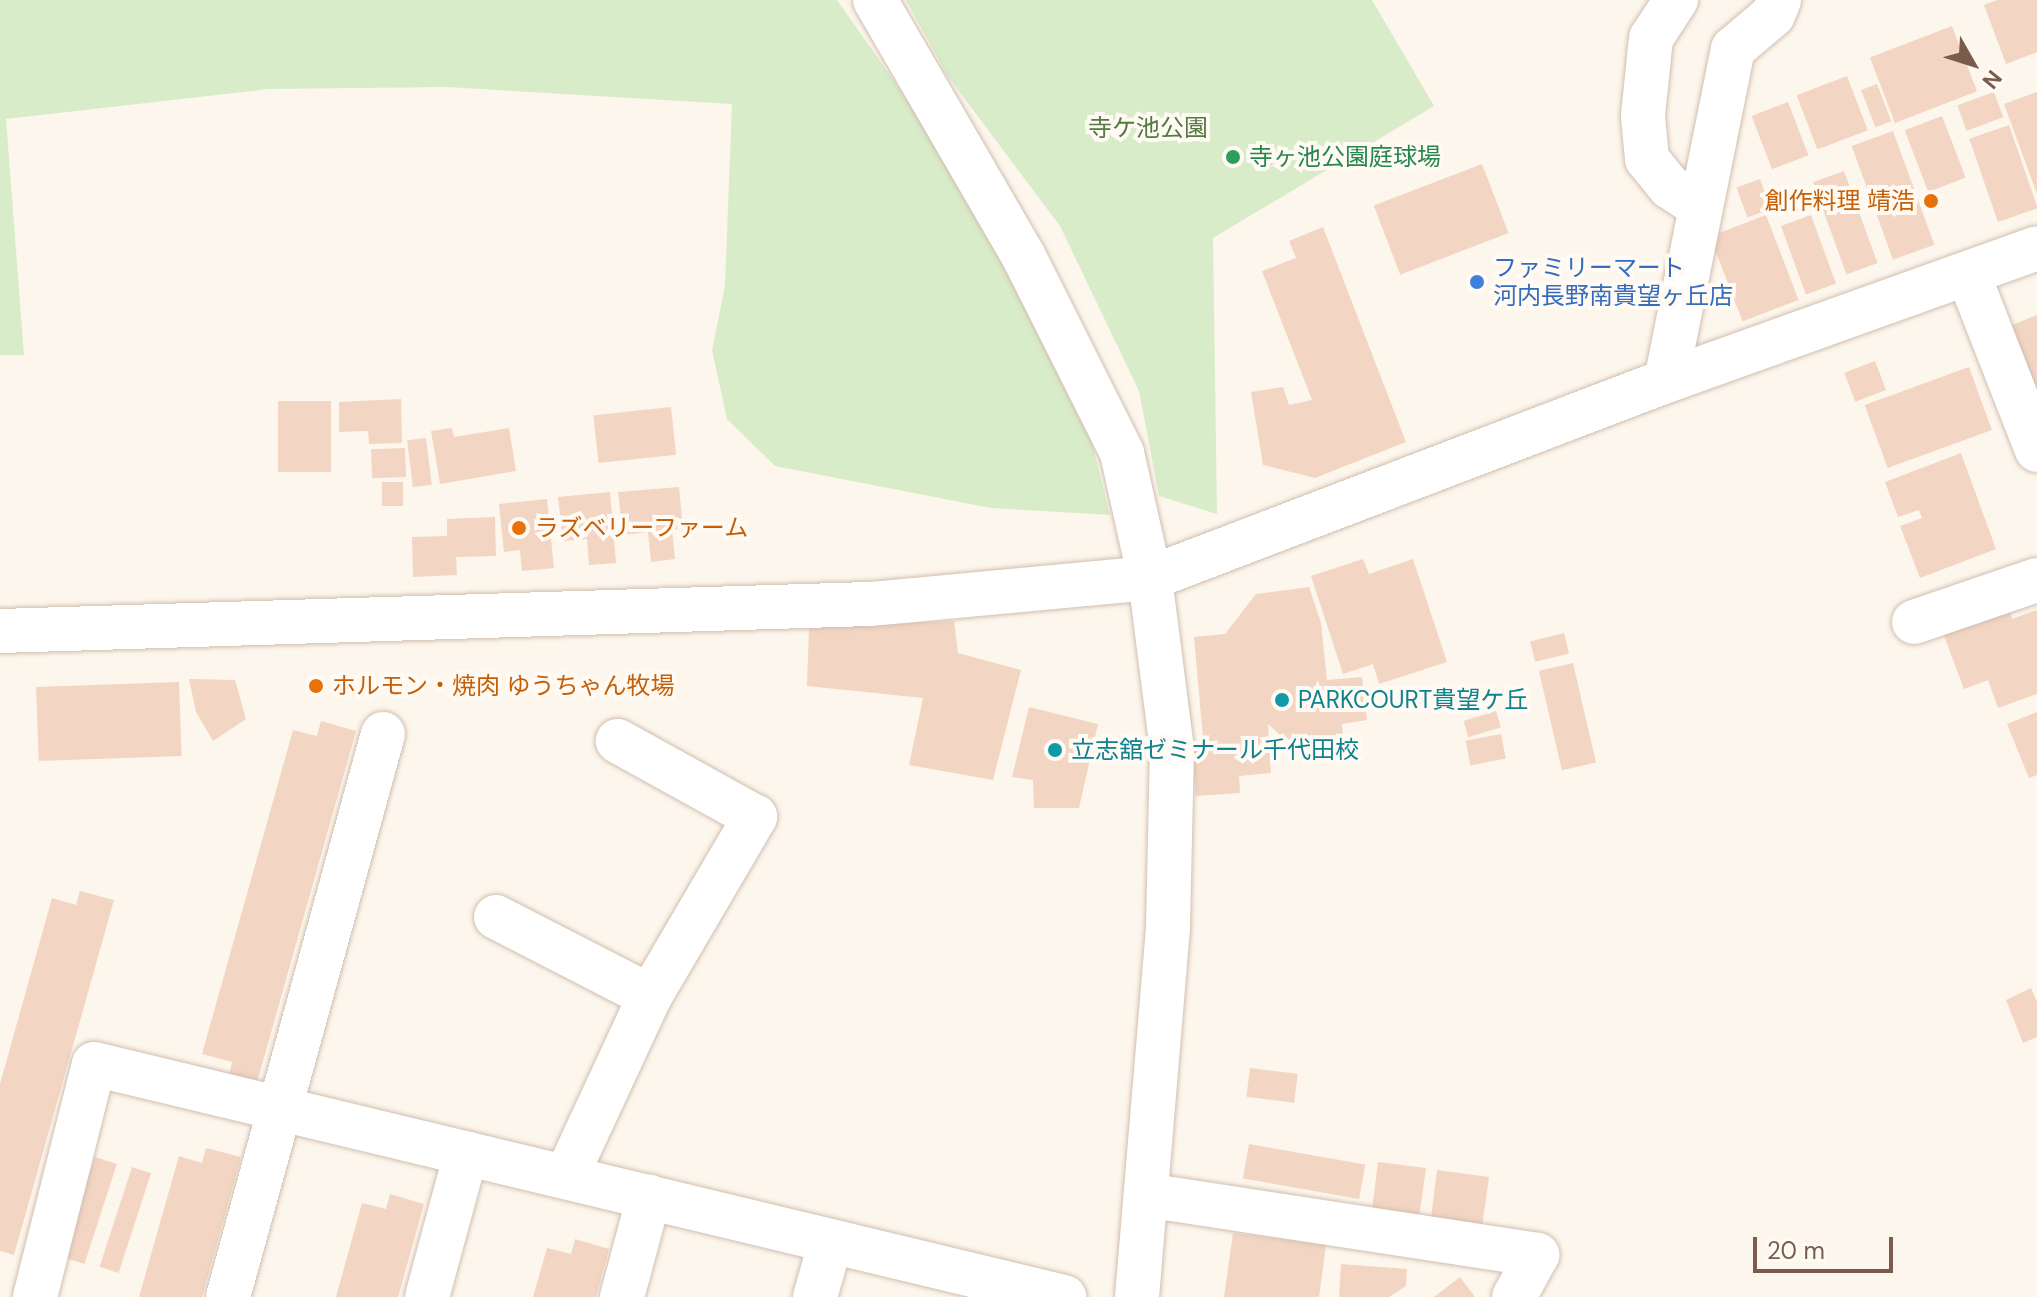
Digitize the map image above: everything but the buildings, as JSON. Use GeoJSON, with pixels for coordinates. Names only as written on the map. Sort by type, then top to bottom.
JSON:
{"type":"FeatureCollection","features":[{"type":"Feature","properties":{"kind":"street"},"geometry":{"type":"LineString","coordinates":[[875,0],[1024,257],[1122,453],[1150,578],[1172,749],[1168,928],[1137,1297]]}},
{"type":"Feature","properties":{"kind":"street"},"geometry":{"type":"LineString","coordinates":[[1676,0],[1651,38],[1643,116],[1647,159],[1670,187],[1698,205]]}},
{"type":"Feature","properties":{"kind":"street"},"geometry":{"type":"LineString","coordinates":[[1666,381],[1698,205],[1733,49],[1776,8],[1814,0]]}},
{"type":"Feature","properties":{"kind":"street"},"geometry":{"type":"LineString","coordinates":[[0,631],[870,604],[1150,578],[1666,381],[2037,248]]}},
{"type":"Feature","properties":{"kind":"street"},"geometry":{"type":"LineString","coordinates":[[1968,274],[2037,450]]}},
{"type":"Feature","properties":{"kind":"street"},"geometry":{"type":"LineString","coordinates":[[1914,622],[2037,580]]}},
{"type":"Feature","properties":{"kind":"street"},"geometry":{"type":"LineString","coordinates":[[228,1297],[383,734]]}},
{"type":"Feature","properties":{"kind":"street"},"geometry":{"type":"LineString","coordinates":[[566,1177],[650,996],[755,817],[618,741]]}},
{"type":"Feature","properties":{"kind":"street"},"geometry":{"type":"LineString","coordinates":[[496,917],[650,996]]}},
{"type":"Feature","properties":{"kind":"street"},"geometry":{"type":"LineString","coordinates":[[35,1297],[94,1064],[1064,1297]]}},
{"type":"Feature","properties":{"kind":"street"},"geometry":{"type":"LineString","coordinates":[[427,1297],[466,1153]]}},
{"type":"Feature","properties":{"kind":"street"},"geometry":{"type":"LineString","coordinates":[[1146,1195],[1537,1255],[1514,1297]]}},
{"type":"Feature","properties":{"kind":"street"},"geometry":{"type":"LineString","coordinates":[[622,1297],[649,1197]]}},
{"type":"Feature","properties":{"kind":"street"},"geometry":{"type":"LineString","coordinates":[[815,1297],[831,1241]]}},
{"type":"Feature","properties":{"kind":"green space"},"geometry":{"type":"Polygon","coordinates":[[[0,0],[837,0],[920,118],[996,253],[1088,427],[1110,515],[991,508],[775,466],[727,419],[712,350],[725,286],[732,104],[447,87],[269,89],[6,119],[24,355],[0,355],[0,0]]]}},
{"type":"Feature","properties":{"kind":"green space","name":"寺ケ池公園"},"geometry":{"type":"Polygon","coordinates":[[[906,0],[1372,0],[1434,106],[1213,238],[1217,514],[1159,496],[1139,391],[1060,226],[947,75],[906,0]]]}},
{"type":"Feature","properties":{"kind":"place","name":"寺ヶ池公園庭球場"},"geometry":{"type":"Point","coordinates":[1233,157]}},
{"type":"Feature","properties":{"kind":"place","name":"創作料理 靖浩"},"geometry":{"type":"Point","coordinates":[1931,201]}},
{"type":"Feature","properties":{"kind":"place","name":"ファミリーマート 河内長野南貴望ヶ丘店"},"geometry":{"type":"Point","coordinates":[1477,282]}},
{"type":"Feature","properties":{"kind":"place","name":"ラズベリーファーム"},"geometry":{"type":"Point","coordinates":[519,528]}},
{"type":"Feature","properties":{"kind":"place","name":"ホルモン・焼肉 ゆうちゃん牧場"},"geometry":{"type":"Point","coordinates":[316,686]}},
{"type":"Feature","properties":{"kind":"place","name":"PARKCOURT貴望ケ丘"},"geometry":{"type":"Point","coordinates":[1282,700]}},
{"type":"Feature","properties":{"kind":"place","name":"立志舘ゼミナール千代田校"},"geometry":{"type":"Point","coordinates":[1055,750]}}]}
